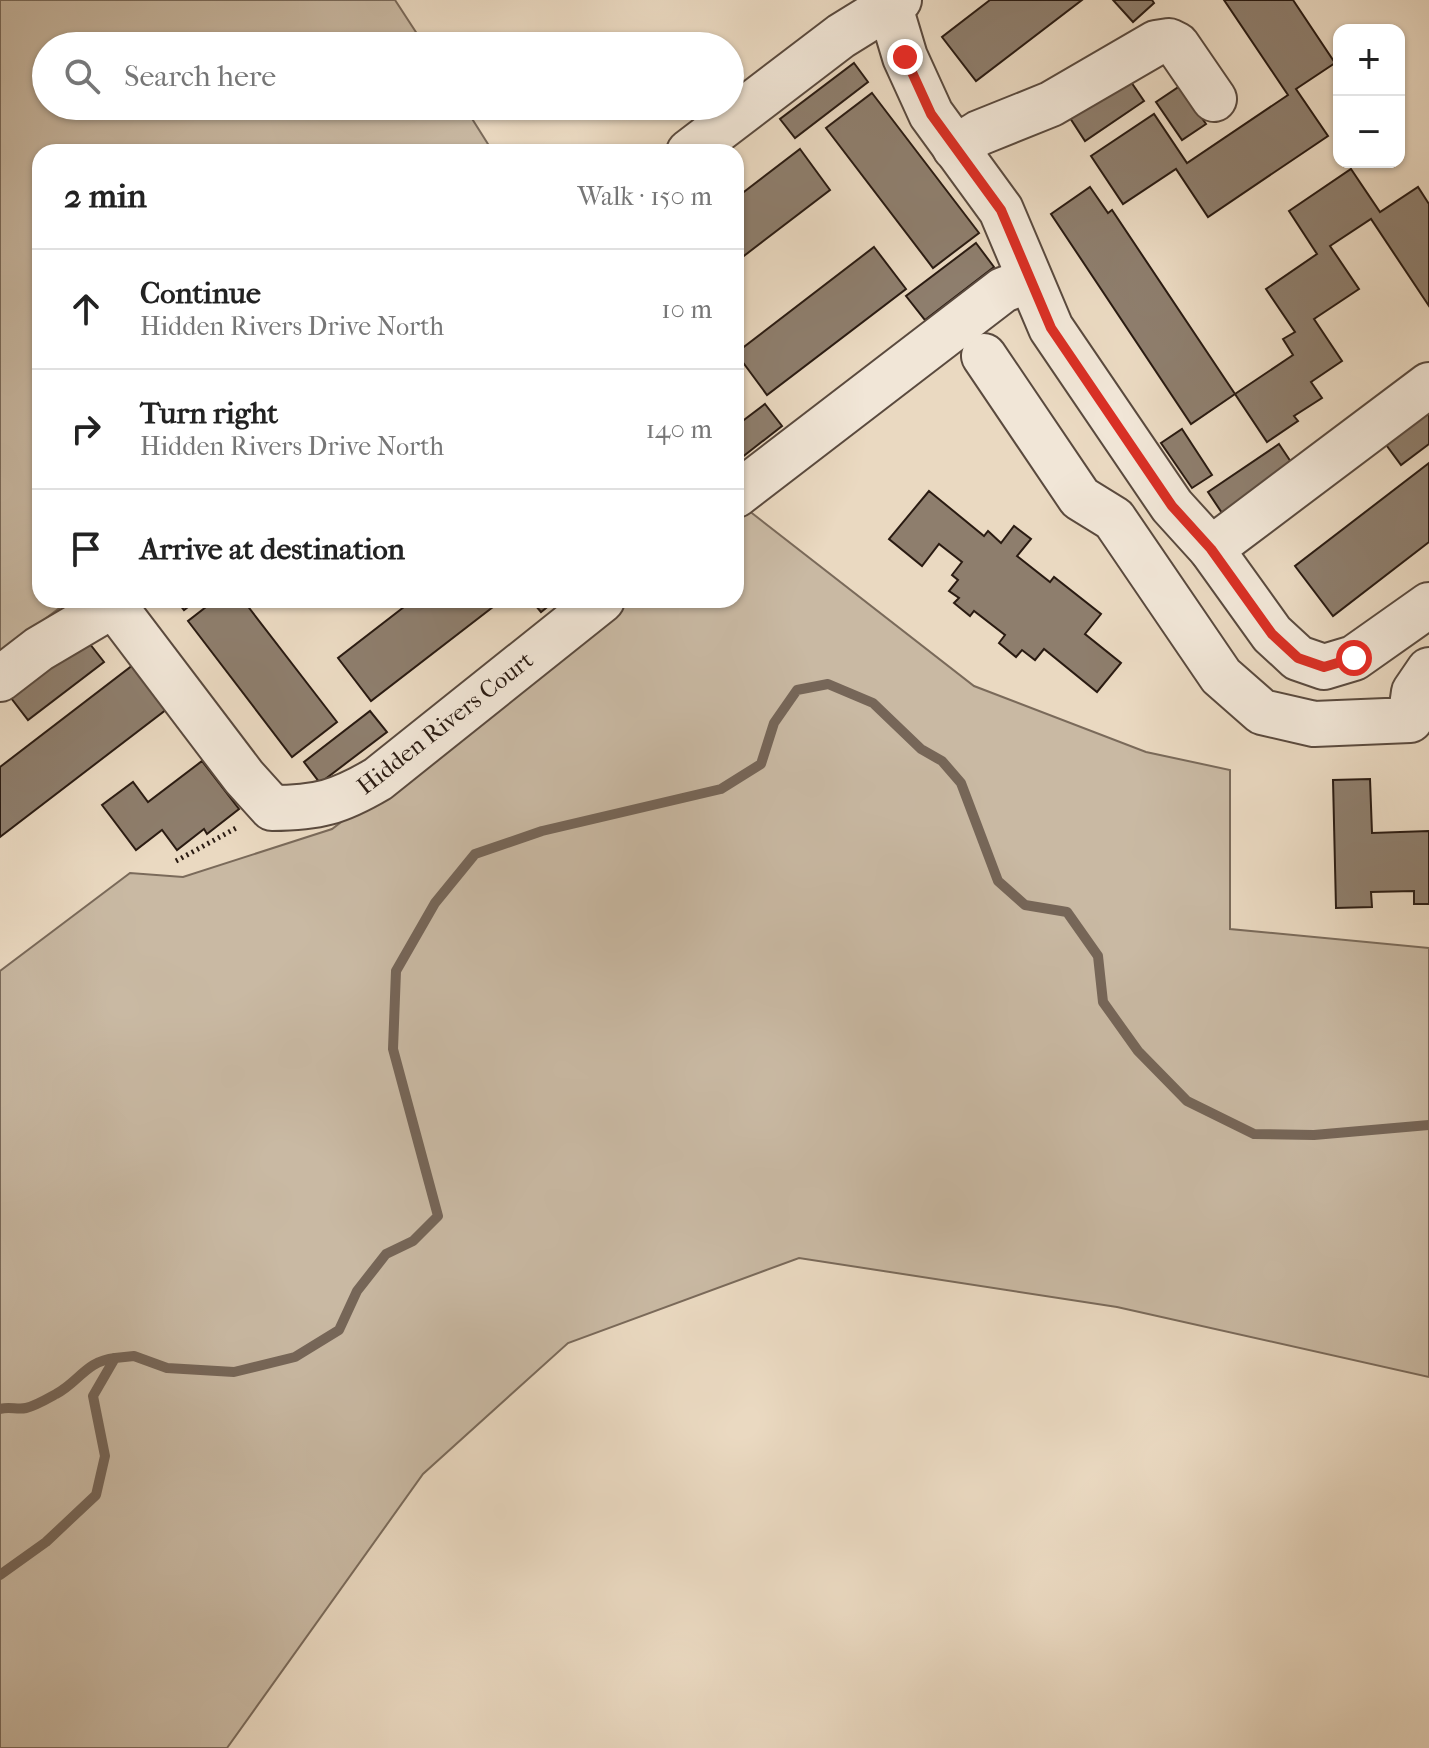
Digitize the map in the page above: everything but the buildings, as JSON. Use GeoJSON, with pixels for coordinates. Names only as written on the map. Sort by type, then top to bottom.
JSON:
{"type":"FeatureCollection","features":[{"type":"Feature","properties":{"kind":"lane"},"geometry":{"type":"LineString","coordinates":[[744,110],[841,36],[894,4],[916,82],[931,114],[1001,210],[1029,280],[1059,341],[1172,506],[1211,549],[1272,634],[1298,658],[1324,667],[1354,658],[1429,605]]}},
{"type":"Feature","properties":{"kind":"lane"},"geometry":{"type":"LineString","coordinates":[[955,148],[979,133],[1051,104],[1156,43],[1169,41],[1177,45],[1214,99]]}},
{"type":"Feature","properties":{"kind":"lane"},"geometry":{"type":"LineString","coordinates":[[699,144],[731,120]]}},
{"type":"Feature","properties":{"kind":"lane"},"geometry":{"type":"LineString","coordinates":[[744,489],[1003,290],[1029,280]]}},
{"type":"Feature","properties":{"kind":"lane"},"geometry":{"type":"LineString","coordinates":[[984,356],[1080,498],[1114,519],[1221,676],[1262,712],[1314,724],[1410,720],[1414,692],[1429,670]]}},
{"type":"Feature","properties":{"kind":"lane"},"geometry":{"type":"LineString","coordinates":[[1211,549],[1429,385]]}},
{"type":"Feature","properties":{"kind":"lane"},"geometry":{"type":"LineString","coordinates":[[0,679],[39,649],[111,608]]}},
{"type":"Feature","properties":{"kind":"lane"},"geometry":{"type":"LineString","coordinates":[[121,608],[244,777],[262,814]]}},
{"type":"Feature","properties":{"kind":"lane","name":"Hidden Rivers Court"},"geometry":{"type":"LineString","coordinates":[[262,814],[313,808],[344,799],[378,779],[592,608]]}},
{"type":"Feature","properties":{"kind":"path"},"geometry":{"type":"LineString","coordinates":[[176,861],[262,814]]}},
{"type":"Feature","properties":{"kind":"shaded area"},"geometry":{"type":"Polygon","coordinates":[[[0,0],[395,0],[416,32],[32,32],[32,120],[473,120],[488,144],[32,144],[32,608],[59,608],[0,653],[0,0]]]}},
{"type":"Feature","properties":{"kind":"shaded area"},"geometry":{"type":"Polygon","coordinates":[[[748,510],[974,686],[1146,752],[1230,770],[1230,929],[1429,948],[1429,1377],[1117,1307],[799,1258],[568,1343],[423,1474],[227,1748],[0,1748],[0,971],[130,873],[183,877],[332,829],[621,608],[744,608],[744,513],[748,510]]]}},
{"type":"Feature","properties":{"kind":"waterway"},"geometry":{"type":"LineString","coordinates":[[0,1575],[46,1542],[96,1495],[105,1456],[93,1396],[115,1358],[134,1356],[167,1368],[234,1372],[295,1357],[339,1330],[357,1291],[386,1254],[413,1241],[438,1216],[393,1049],[396,971],[435,903],[475,854],[542,831],[721,789],[761,764],[774,723],[797,690],[828,684],[873,703],[921,749],[942,761],[961,783],[998,881],[1025,905],[1067,912],[1098,956],[1103,1002],[1138,1051],[1187,1101],[1254,1134],[1314,1135],[1429,1125]]}},
{"type":"Feature","properties":{"kind":"waterway"},"geometry":{"type":"LineString","coordinates":[[0,1409],[37,1404],[64,1389],[97,1363],[115,1358]]}},
{"type":"Feature","properties":{"kind":"route"},"geometry":{"type":"LineString","coordinates":[[905,57],[931,114],[1001,210],[1051,328],[1172,506],[1211,549],[1272,634],[1298,658],[1324,667],[1354,658]]}}]}
